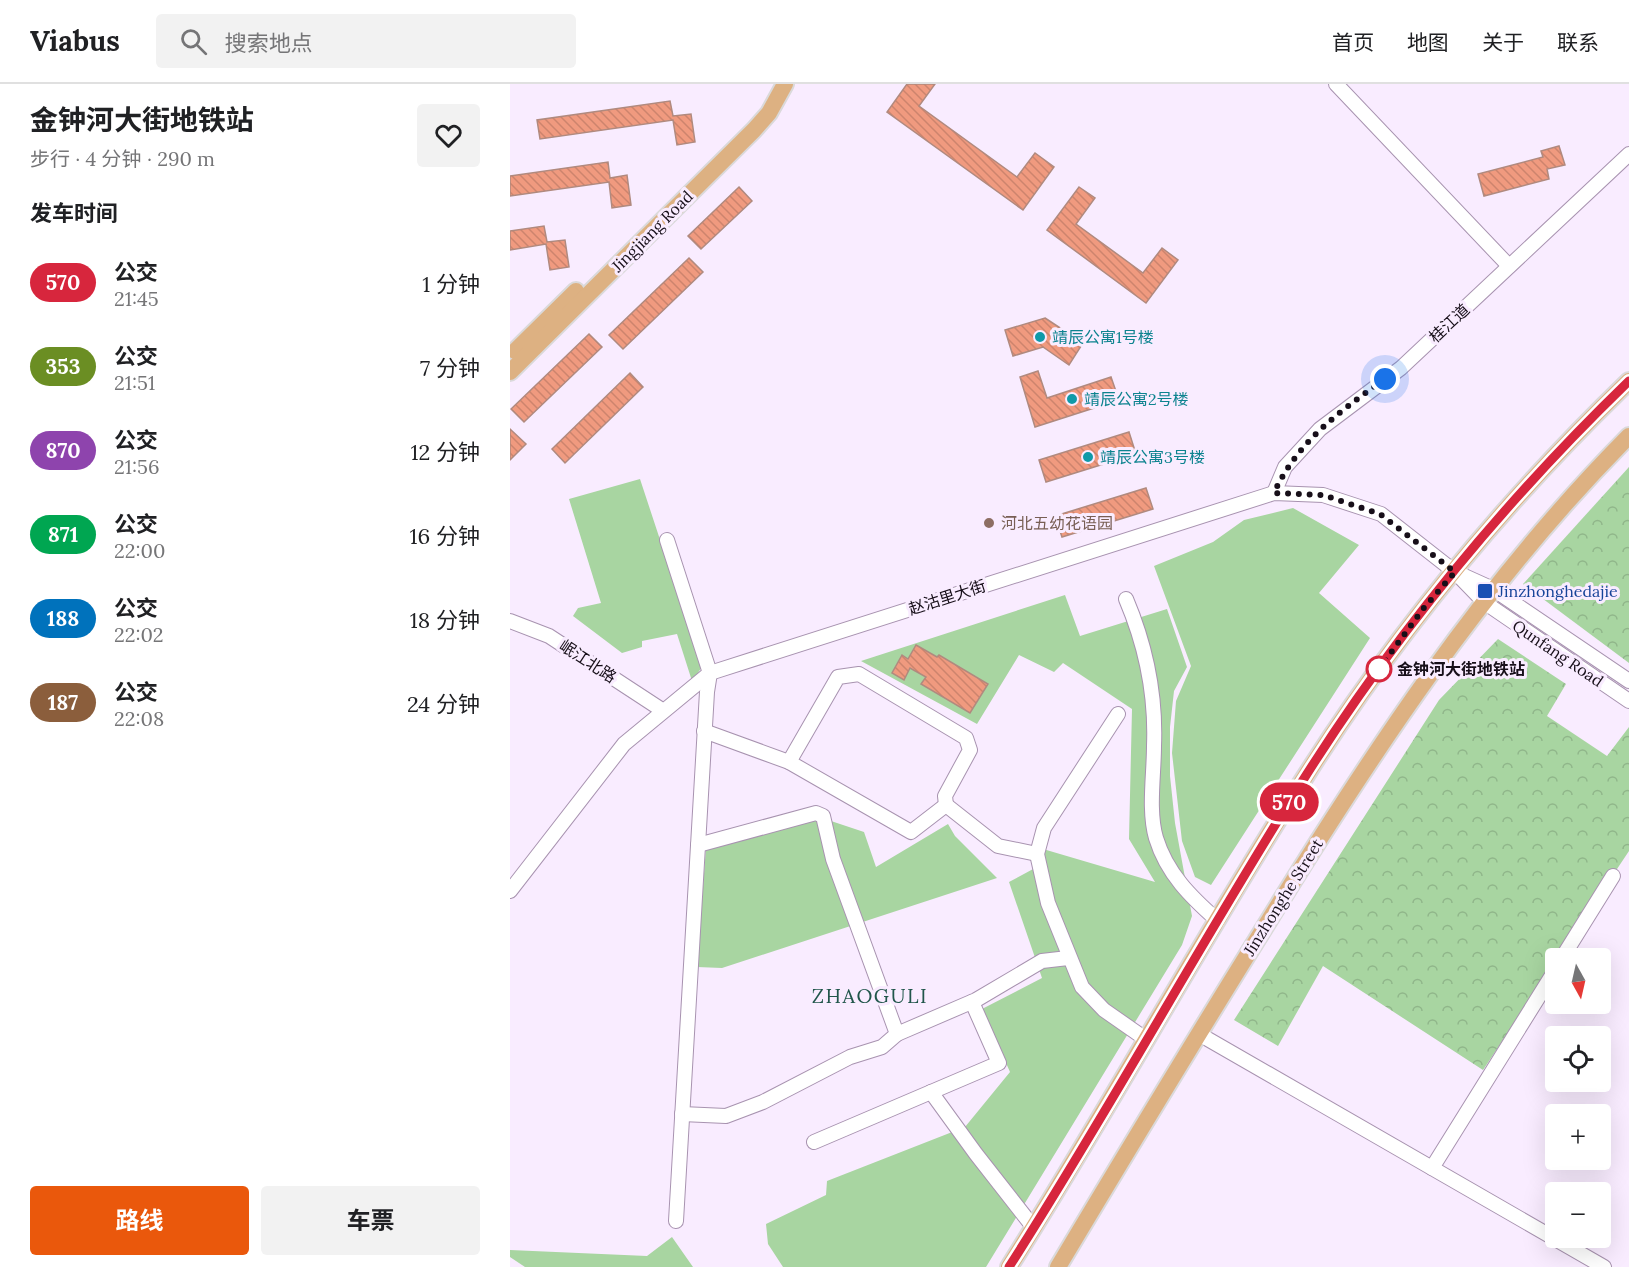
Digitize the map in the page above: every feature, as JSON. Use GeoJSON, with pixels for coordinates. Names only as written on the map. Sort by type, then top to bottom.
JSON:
{"type":"FeatureCollection","features":[{"type":"Feature","properties":{"kind":"main road","name":"Jingjiang Road"},"geometry":{"type":"LineString","coordinates":[[510,372],[516,351],[751,120],[776,84]]}},
{"type":"Feature","properties":{"kind":"main road","name":"Jingjiang Road"},"geometry":{"type":"LineString","coordinates":[[516,351],[754,130],[769,113],[785,84]]}},
{"type":"Feature","properties":{"kind":"main road"},"geometry":{"type":"LineString","coordinates":[[1009,1267],[1305,776],[1392,651],[1455,572],[1568,440],[1629,381]]}},
{"type":"Feature","properties":{"kind":"main road","name":"Jinzhonghe Street"},"geometry":{"type":"LineString","coordinates":[[1058,1267],[1335,812],[1488,595],[1593,472],[1629,436]]}},
{"type":"Feature","properties":{"kind":"street"},"geometry":{"type":"LineString","coordinates":[[1336,84],[1509,266]]}},
{"type":"Feature","properties":{"kind":"street","name":"桂江道"},"geometry":{"type":"LineString","coordinates":[[1274,493],[1285,468],[1320,429],[1401,368],[1629,154]]}},
{"type":"Feature","properties":{"kind":"street","name":"赵沽里大街"},"geometry":{"type":"LineString","coordinates":[[510,891],[624,744],[662,710],[710,673],[1274,493],[1323,495],[1380,514],[1455,572]]}},
{"type":"Feature","properties":{"kind":"street"},"geometry":{"type":"LineString","coordinates":[[667,540],[710,673],[704,731],[676,1221]]}},
{"type":"Feature","properties":{"kind":"street","name":"Qunfang Road"},"geometry":{"type":"LineString","coordinates":[[1455,572],[1629,701]]}},
{"type":"Feature","properties":{"kind":"street","name":"Qunfang Road"},"geometry":{"type":"LineString","coordinates":[[1488,595],[1629,681]]}},
{"type":"Feature","properties":{"kind":"street"},"geometry":{"type":"LineString","coordinates":[[1126,599],[1143,647],[1154,712],[1156,836],[1168,866],[1184,890],[1218,921]]}},
{"type":"Feature","properties":{"kind":"street","name":"岷江北路"},"geometry":{"type":"LineString","coordinates":[[510,621],[549,636],[662,710]]}},
{"type":"Feature","properties":{"kind":"street"},"geometry":{"type":"LineString","coordinates":[[789,762],[838,677],[859,674],[966,738],[970,750],[945,796],[946,805],[998,846],[1037,854]]}},
{"type":"Feature","properties":{"kind":"street"},"geometry":{"type":"LineString","coordinates":[[1118,714],[1044,828],[1037,854],[1048,903],[1068,958],[1082,987],[1104,1010],[1147,1040]]}},
{"type":"Feature","properties":{"kind":"street"},"geometry":{"type":"LineString","coordinates":[[704,731],[789,762],[911,832],[946,805]]}},
{"type":"Feature","properties":{"kind":"street"},"geometry":{"type":"LineString","coordinates":[[698,845],[816,813],[823,816],[833,860],[897,1034]]}},
{"type":"Feature","properties":{"kind":"street"},"geometry":{"type":"LineString","coordinates":[[1568,948],[1613,876]]}},
{"type":"Feature","properties":{"kind":"street"},"geometry":{"type":"LineString","coordinates":[[682,1114],[726,1116],[763,1102],[850,1057],[882,1047],[897,1034],[972,1002],[1042,962],[1068,958]]}},
{"type":"Feature","properties":{"kind":"street"},"geometry":{"type":"LineString","coordinates":[[1432,1168],[1545,987]]}},
{"type":"Feature","properties":{"kind":"street"},"geometry":{"type":"LineString","coordinates":[[813,1142],[999,1063],[972,1002]]}},
{"type":"Feature","properties":{"kind":"street"},"geometry":{"type":"LineString","coordinates":[[1198,1034],[1604,1267]]}},
{"type":"Feature","properties":{"kind":"street"},"geometry":{"type":"LineString","coordinates":[[931,1092],[1034,1228]]}},
{"type":"Feature","properties":{"kind":"green space"},"geometry":{"type":"Polygon","coordinates":[[[1629,467],[1629,663],[1523,584],[1629,467]]]}},
{"type":"Feature","properties":{"kind":"green space"},"geometry":{"type":"Polygon","coordinates":[[[640,479],[702,667],[692,681],[677,634],[642,641],[642,647],[622,653],[573,616],[578,608],[601,603],[569,499],[640,479]]]}},
{"type":"Feature","properties":{"kind":"green space"},"geometry":{"type":"Polygon","coordinates":[[[1293,508],[1359,545],[1319,593],[1370,638],[1211,885],[1195,877],[1182,841],[1172,753],[1176,701],[1191,666],[1154,566],[1213,542],[1244,520],[1293,508]]]}},
{"type":"Feature","properties":{"kind":"green space"},"geometry":{"type":"Polygon","coordinates":[[[1065,595],[1080,636],[1167,609],[1187,667],[1174,691],[1170,727],[1170,776],[1175,823],[1192,916],[1182,945],[986,1267],[783,1267],[768,1244],[766,1224],[826,1195],[827,1181],[965,1127],[1010,1072],[982,1009],[1042,978],[1009,882],[1035,868],[1043,849],[1155,882],[1129,839],[1132,709],[1063,663],[1054,672],[1019,655],[977,724],[861,661],[1065,595]]]}},
{"type":"Feature","properties":{"kind":"green space"},"geometry":{"type":"Polygon","coordinates":[[[1498,639],[1566,684],[1547,716],[1607,756],[1629,727],[1629,851],[1564,948],[1545,948],[1545,977],[1483,1070],[1323,966],[1278,1046],[1234,1020],[1439,700],[1498,639]]]}},
{"type":"Feature","properties":{"kind":"green space"},"geometry":{"type":"Polygon","coordinates":[[[816,816],[864,832],[876,867],[948,824],[955,836],[997,878],[722,968],[697,967],[706,847],[816,816]]]}},
{"type":"Feature","properties":{"kind":"green space"},"geometry":{"type":"Polygon","coordinates":[[[672,1237],[693,1267],[525,1267],[510,1257],[510,1250],[647,1256],[672,1237]]]}},
{"type":"Feature","properties":{"kind":"building"},"geometry":{"type":"Polygon","coordinates":[[[907,84],[935,84],[919,106],[1017,177],[1035,153],[1054,167],[1023,210],[887,112],[907,84]]]}},
{"type":"Feature","properties":{"kind":"building"},"geometry":{"type":"Polygon","coordinates":[[[670,101],[673,116],[691,114],[695,142],[677,145],[673,120],[540,139],[537,120],[670,101]]]}},
{"type":"Feature","properties":{"kind":"building"},"geometry":{"type":"Polygon","coordinates":[[[1559,146],[1565,165],[1547,169],[1549,179],[1484,196],[1478,174],[1543,157],[1541,151],[1559,146]]]}},
{"type":"Feature","properties":{"kind":"building"},"geometry":{"type":"Polygon","coordinates":[[[608,162],[610,178],[627,175],[631,205],[612,208],[609,182],[510,196],[510,176],[608,162]]]}},
{"type":"Feature","properties":{"kind":"building"},"geometry":{"type":"Polygon","coordinates":[[[739,187],[752,201],[701,249],[688,236],[739,187]]]}},
{"type":"Feature","properties":{"kind":"building"},"geometry":{"type":"Polygon","coordinates":[[[1079,187],[1095,198],[1076,224],[1143,273],[1162,248],[1178,260],[1146,303],[1047,230],[1079,187]]]}},
{"type":"Feature","properties":{"kind":"building"},"geometry":{"type":"Polygon","coordinates":[[[544,226],[547,242],[565,240],[569,267],[550,270],[546,244],[510,250],[510,231],[544,226]]]}},
{"type":"Feature","properties":{"kind":"building"},"geometry":{"type":"Polygon","coordinates":[[[689,258],[703,272],[623,349],[609,335],[689,258]]]}},
{"type":"Feature","properties":{"kind":"building","name":"靖辰公寓1号楼"},"geometry":{"type":"Polygon","coordinates":[[[1045,318],[1083,343],[1069,365],[1043,347],[1013,356],[1005,330],[1045,318]]]}},
{"type":"Feature","properties":{"kind":"building"},"geometry":{"type":"Polygon","coordinates":[[[589,334],[602,347],[524,422],[511,409],[589,334]]]}},
{"type":"Feature","properties":{"kind":"building","name":"靖辰公寓2号楼"},"geometry":{"type":"Polygon","coordinates":[[[1038,371],[1047,398],[1111,377],[1119,400],[1035,427],[1020,377],[1038,371]]]}},
{"type":"Feature","properties":{"kind":"building"},"geometry":{"type":"Polygon","coordinates":[[[630,373],[643,387],[565,463],[552,449],[630,373]]]}},
{"type":"Feature","properties":{"kind":"building"},"geometry":{"type":"Polygon","coordinates":[[[510,429],[526,444],[510,460],[510,429]]]}},
{"type":"Feature","properties":{"kind":"building","name":"靖辰公寓3号楼"},"geometry":{"type":"Polygon","coordinates":[[[1129,432],[1136,454],[1046,482],[1039,460],[1129,432]]]}},
{"type":"Feature","properties":{"kind":"building"},"geometry":{"type":"Polygon","coordinates":[[[1146,488],[1153,509],[1062,537],[1055,516],[1146,488]]]}},
{"type":"Feature","properties":{"kind":"building"},"geometry":{"type":"Polygon","coordinates":[[[916,645],[937,657],[939,655],[988,684],[970,713],[921,684],[926,677],[910,668],[904,680],[892,673],[902,655],[908,659],[916,645]]]}},
{"type":"Feature","properties":{"kind":"bus line","name":"570"},"geometry":{"type":"LineString","coordinates":[[1009,1267],[1305,776],[1392,651],[1423,609],[1568,440],[1629,381]]}},
{"type":"Feature","properties":{"kind":"place","name":"靖辰公寓1号楼"},"geometry":{"type":"Point","coordinates":[1040,337]}},
{"type":"Feature","properties":{"kind":"place","name":"靖辰公寓2号楼"},"geometry":{"type":"Point","coordinates":[1072,399]}},
{"type":"Feature","properties":{"kind":"place","name":"靖辰公寓3号楼"},"geometry":{"type":"Point","coordinates":[1088,457]}},
{"type":"Feature","properties":{"kind":"place","name":"河北五幼花语园"},"geometry":{"type":"Point","coordinates":[989,523]}},
{"type":"Feature","properties":{"kind":"place","name":"Jinzhonghedajie"},"geometry":{"type":"Point","coordinates":[1485,591]}},
{"type":"Feature","properties":{"kind":"place","name":"金钟河大街地铁站"},"geometry":{"type":"Point","coordinates":[1379,669]}},
{"type":"Feature","properties":{"kind":"district","name":"ZHAOGULI"},"geometry":{"type":"Point","coordinates":[870,996]}},
{"type":"Feature","properties":{"kind":"route"},"geometry":{"type":"LineString","coordinates":[[1379,669],[1423,609],[1455,572],[1380,514],[1323,495],[1274,493],[1285,468],[1320,429],[1385,379]]}}]}
